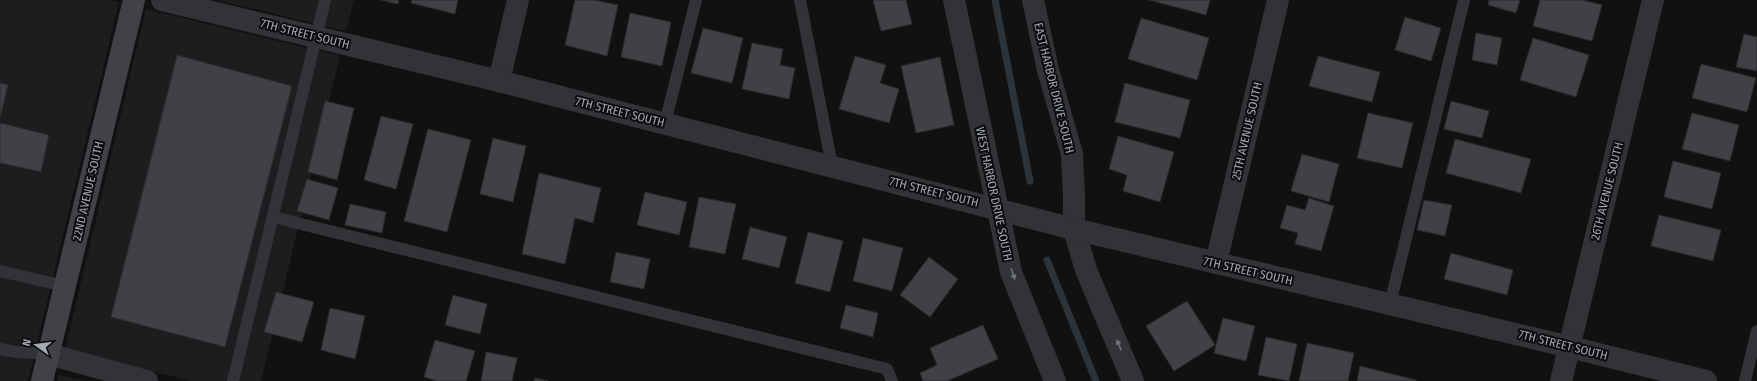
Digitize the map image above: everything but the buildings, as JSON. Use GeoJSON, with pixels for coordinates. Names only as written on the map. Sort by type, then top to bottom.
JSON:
{"type":"FeatureCollection","features":[{"type":"Feature","properties":{"kind":"main road","name":"22ND AVENUE SOUTH"},"geometry":{"type":"LineString","coordinates":[[42,381],[134,0]]}},
{"type":"Feature","properties":{"kind":"street","name":"7TH STREET SOUTH"},"geometry":{"type":"LineString","coordinates":[[162,0],[499,81],[1074,229],[1570,347],[1706,381]]}},
{"type":"Feature","properties":{"kind":"street"},"geometry":{"type":"LineString","coordinates":[[499,81],[518,0]]}},
{"type":"Feature","properties":{"kind":"street","name":"WEST HARBOR DRIVE SOUTH"},"geometry":{"type":"LineString","coordinates":[[954,0],[1011,272],[1055,381]]}},
{"type":"Feature","properties":{"kind":"street","name":"EAST HARBOR DRIVE SOUTH"},"geometry":{"type":"LineString","coordinates":[[1033,0],[1048,70],[1072,154],[1074,229],[1086,270],[1133,381]]}},
{"type":"Feature","properties":{"kind":"street","name":"25TH AVENUE SOUTH"},"geometry":{"type":"LineString","coordinates":[[1216,263],[1278,0]]}},
{"type":"Feature","properties":{"kind":"street","name":"26TH AVENUE SOUTH"},"geometry":{"type":"LineString","coordinates":[[1561,381],[1653,0]]}},
{"type":"Feature","properties":{"kind":"street"},"geometry":{"type":"LineString","coordinates":[[48,354],[147,381]]}},
{"type":"Feature","properties":{"kind":"lane"},"geometry":{"type":"LineString","coordinates":[[234,381],[325,0]]}},
{"type":"Feature","properties":{"kind":"lane"},"geometry":{"type":"LineString","coordinates":[[665,124],[696,0]]}},
{"type":"Feature","properties":{"kind":"lane"},"geometry":{"type":"LineString","coordinates":[[800,0],[832,166]]}},
{"type":"Feature","properties":{"kind":"lane"},"geometry":{"type":"LineString","coordinates":[[1390,304],[1464,0]]}},
{"type":"Feature","properties":{"kind":"lane"},"geometry":{"type":"LineString","coordinates":[[273,217],[887,369],[892,381]]}},
{"type":"Feature","properties":{"kind":"lane"},"geometry":{"type":"LineString","coordinates":[[0,271],[65,286]]}},
{"type":"Feature","properties":{"kind":"lane"},"geometry":{"type":"LineString","coordinates":[[1745,381],[1757,331]]}},
{"type":"Feature","properties":{"kind":"lane"},"geometry":{"type":"LineString","coordinates":[[0,349],[17,352],[48,354]]}},
{"type":"Feature","properties":{"kind":"shaded area"},"geometry":{"type":"Polygon","coordinates":[[[0,0],[109,0],[119,2],[28,381],[0,381],[0,0]]]}},
{"type":"Feature","properties":{"kind":"shaded area"},"geometry":{"type":"Polygon","coordinates":[[[216,0],[354,0],[346,31],[216,0]]]}},
{"type":"Feature","properties":{"kind":"shaded area"},"geometry":{"type":"Polygon","coordinates":[[[146,9],[340,56],[261,381],[191,381],[65,350],[146,9]]]}},
{"type":"Feature","properties":{"kind":"shaded area"},"geometry":{"type":"Polygon","coordinates":[[[59,375],[85,381],[57,381],[59,375]]]}},
{"type":"Feature","properties":{"kind":"waterway"},"geometry":{"type":"LineString","coordinates":[[995,0],[1030,181]]}},
{"type":"Feature","properties":{"kind":"waterway"},"geometry":{"type":"LineString","coordinates":[[1047,260],[1096,381]]}}]}
